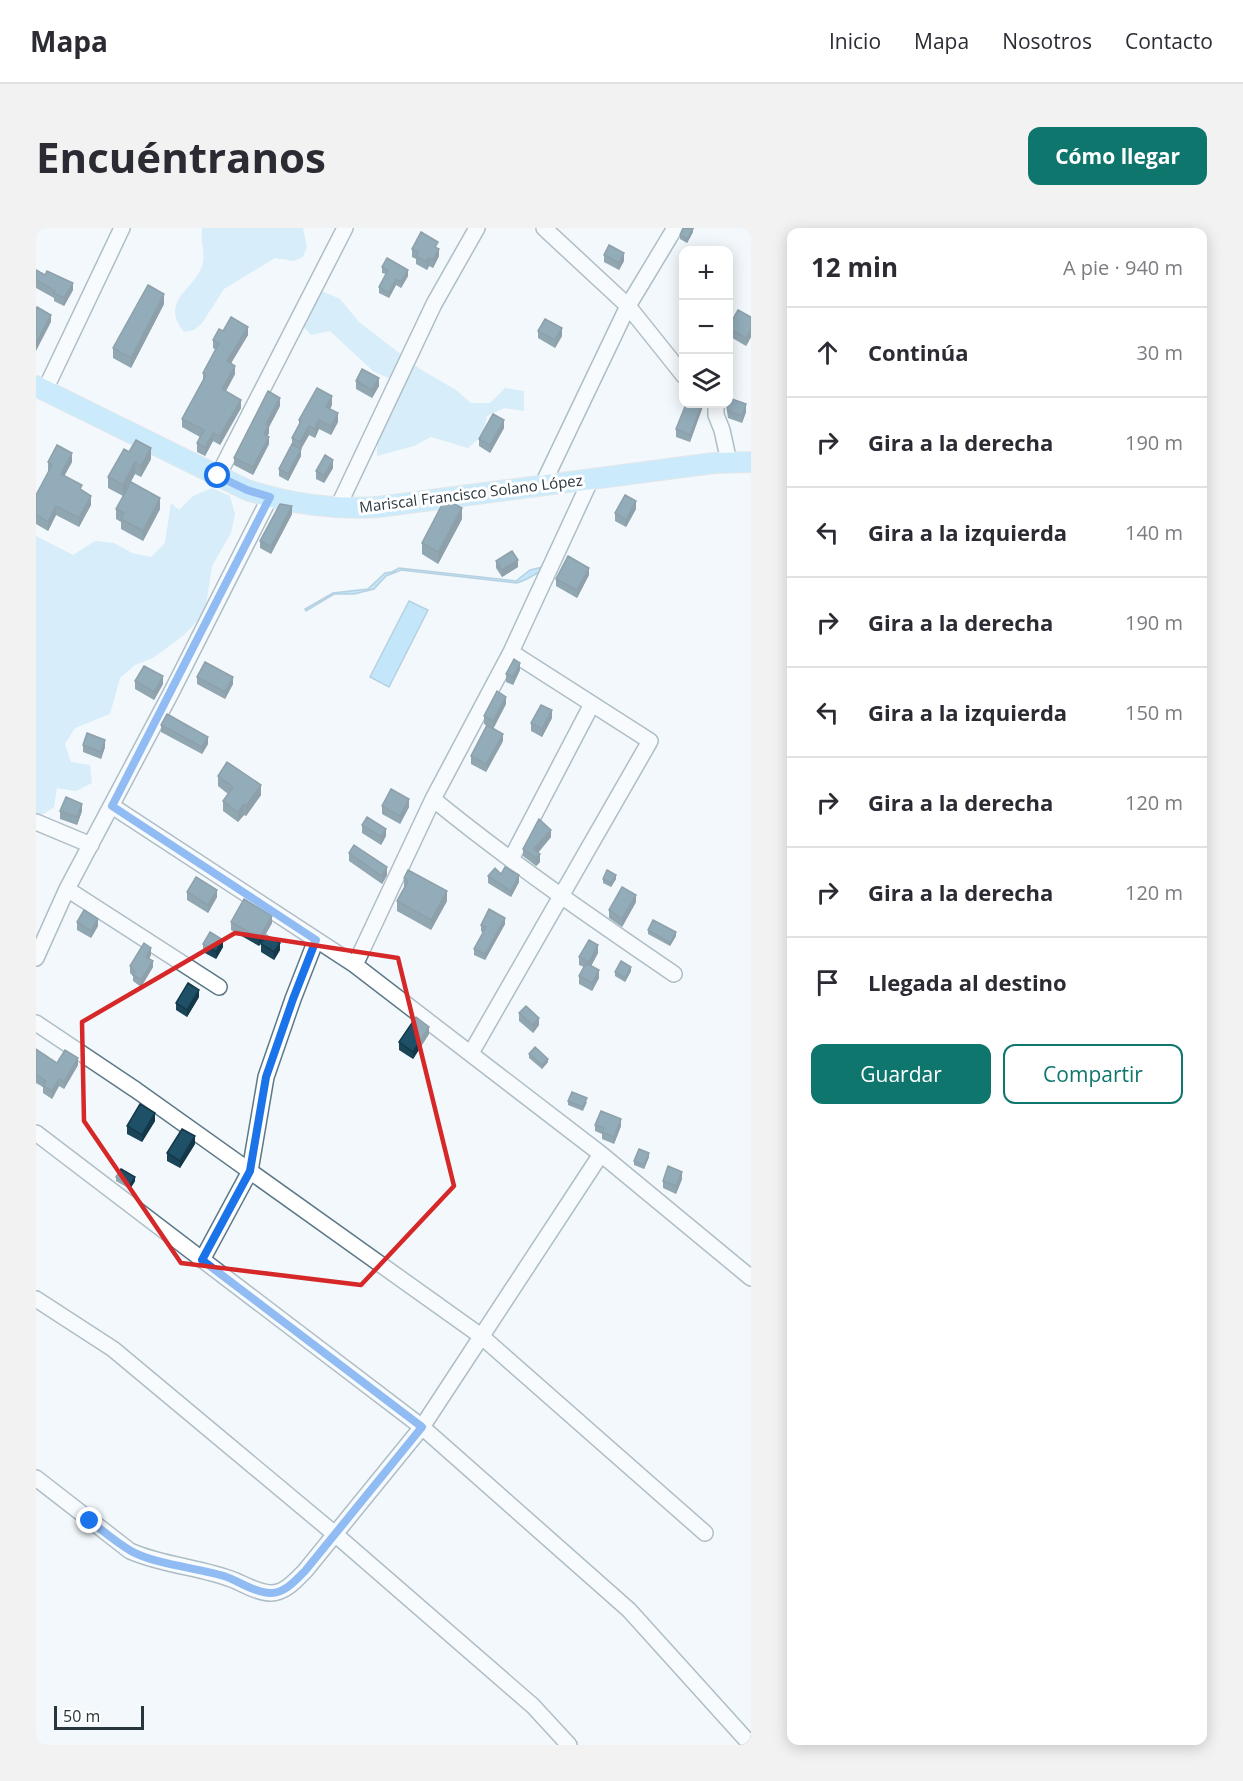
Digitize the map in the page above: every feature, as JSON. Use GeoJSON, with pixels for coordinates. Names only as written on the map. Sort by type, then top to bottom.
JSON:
{"type":"FeatureCollection","features":[{"type":"Feature","properties":{"kind":"main road","name":"Mariscal Francisco Solano López"},"geometry":{"type":"LineString","coordinates":[[40,388],[247,490],[315,507],[337,509],[378,507],[729,462],[751,462]]}},
{"type":"Feature","properties":{"kind":"street"},"geometry":{"type":"LineString","coordinates":[[40,388],[122,228]]}},
{"type":"Feature","properties":{"kind":"street"},"geometry":{"type":"LineString","coordinates":[[218,476],[345,228]]}},
{"type":"Feature","properties":{"kind":"street"},"geometry":{"type":"LineString","coordinates":[[337,509],[434,304],[477,228]]}},
{"type":"Feature","properties":{"kind":"street"},"geometry":{"type":"LineString","coordinates":[[543,228],[628,306],[679,370]]}},
{"type":"Feature","properties":{"kind":"street"},"geometry":{"type":"LineString","coordinates":[[542,486],[628,306],[675,228]]}},
{"type":"Feature","properties":{"kind":"street"},"geometry":{"type":"LineString","coordinates":[[716,408],[729,462]]}},
{"type":"Feature","properties":{"kind":"street"},"geometry":{"type":"LineString","coordinates":[[355,965],[434,799],[511,652],[591,479]]}},
{"type":"Feature","properties":{"kind":"street"},"geometry":{"type":"LineString","coordinates":[[36,958],[67,889],[270,497]]}},
{"type":"Feature","properties":{"kind":"street"},"geometry":{"type":"LineString","coordinates":[[471,1053],[650,741],[511,652]]}},
{"type":"Feature","properties":{"kind":"street"},"geometry":{"type":"LineString","coordinates":[[511,860],[592,704]]}},
{"type":"Feature","properties":{"kind":"street"},"geometry":{"type":"LineString","coordinates":[[434,799],[561,897],[674,974]]}},
{"type":"Feature","properties":{"kind":"street"},"geometry":{"type":"LineString","coordinates":[[112,806],[355,965],[601,1154],[751,1278]]}},
{"type":"Feature","properties":{"kind":"street"},"geometry":{"type":"LineString","coordinates":[[36,822],[91,845]]}},
{"type":"Feature","properties":{"kind":"street"},"geometry":{"type":"LineString","coordinates":[[67,889],[219,987]]}},
{"type":"Feature","properties":{"kind":"street"},"geometry":{"type":"LineString","coordinates":[[202,1260],[250,1171],[266,1077],[316,940]]}},
{"type":"Feature","properties":{"kind":"street"},"geometry":{"type":"LineString","coordinates":[[36,1023],[136,1090],[481,1336],[705,1533]]}},
{"type":"Feature","properties":{"kind":"street"},"geometry":{"type":"LineString","coordinates":[[36,1133],[422,1427],[630,1610],[751,1745]]}},
{"type":"Feature","properties":{"kind":"street"},"geometry":{"type":"LineString","coordinates":[[36,1478],[130,1551],[147,1558],[226,1577],[257,1590],[270,1593],[280,1591],[292,1584],[305,1571],[422,1427],[601,1154]]}},
{"type":"Feature","properties":{"kind":"street"},"geometry":{"type":"LineString","coordinates":[[36,1299],[114,1349],[336,1535],[533,1706],[569,1745]]}},
{"type":"Feature","properties":{"kind":"highlighted area"},"geometry":{"type":"Polygon","coordinates":[[[235,933],[398,958],[454,1186],[361,1285],[181,1263],[84,1121],[82,1022],[235,933]]]}},
{"type":"Feature","properties":{"kind":"shaded area"},"geometry":{"type":"Polygon","coordinates":[[[202,228],[303,228],[307,247],[303,257],[294,261],[275,258],[224,289],[202,323],[194,330],[184,332],[177,321],[175,312],[181,296],[202,266],[202,228]]]}},
{"type":"Feature","properties":{"kind":"shaded area"},"geometry":{"type":"Polygon","coordinates":[[[322,291],[340,299],[359,322],[420,369],[456,390],[471,403],[490,403],[505,388],[524,391],[524,411],[504,408],[487,416],[483,435],[468,448],[431,437],[414,446],[377,456],[377,436],[391,379],[374,372],[330,331],[311,335],[297,320],[304,301],[322,291]]]}},
{"type":"Feature","properties":{"kind":"shaded area"},"geometry":{"type":"Polygon","coordinates":[[[212,488],[230,496],[235,514],[231,533],[212,566],[206,605],[197,621],[184,635],[153,658],[135,665],[120,678],[110,714],[75,728],[65,744],[71,762],[90,765],[92,783],[76,791],[57,788],[54,807],[36,819],[36,536],[73,555],[95,541],[114,543],[132,553],[151,557],[165,543],[171,503],[179,510],[193,496],[212,488]]]}},
{"type":"Feature","properties":{"kind":"shaded area"},"geometry":{"type":"Polygon","coordinates":[[[547,566],[546,569],[516,583],[401,570],[386,576],[374,589],[354,594],[334,594],[306,611],[305,609],[333,593],[368,589],[385,573],[399,568],[516,581],[530,570],[547,566]]]}},
{"type":"Feature","properties":{"kind":"shaded area"},"geometry":{"type":"Polygon","coordinates":[[[409,601],[428,610],[389,687],[370,677],[409,601]]]}},
{"type":"Feature","properties":{"kind":"building"},"geometry":{"type":"Polygon","coordinates":[[[683,228],[693,229],[687,239],[680,235],[683,228]]]}},
{"type":"Feature","properties":{"kind":"building"},"geometry":{"type":"Polygon","coordinates":[[[421,232],[438,242],[435,247],[439,249],[433,260],[429,258],[427,262],[416,256],[418,252],[412,249],[421,232]]]}},
{"type":"Feature","properties":{"kind":"building"},"geometry":{"type":"Polygon","coordinates":[[[609,245],[624,253],[619,263],[604,255],[609,245]]]}},
{"type":"Feature","properties":{"kind":"building"},"geometry":{"type":"Polygon","coordinates":[[[387,258],[408,270],[401,282],[396,279],[389,293],[379,287],[388,270],[382,267],[387,258]]]}},
{"type":"Feature","properties":{"kind":"building"},"geometry":{"type":"Polygon","coordinates":[[[36,270],[45,275],[47,271],[73,283],[64,298],[36,280],[36,270]]]}},
{"type":"Feature","properties":{"kind":"building"},"geometry":{"type":"Polygon","coordinates":[[[148,285],[164,294],[131,358],[113,348],[148,285]]]}},
{"type":"Feature","properties":{"kind":"building"},"geometry":{"type":"Polygon","coordinates":[[[37,307],[51,315],[36,343],[36,310],[37,307]]]}},
{"type":"Feature","properties":{"kind":"building"},"geometry":{"type":"Polygon","coordinates":[[[738,310],[751,317],[751,329],[746,338],[733,331],[733,319],[738,310]]]}},
{"type":"Feature","properties":{"kind":"building"},"geometry":{"type":"Polygon","coordinates":[[[231,317],[248,327],[227,361],[235,366],[222,389],[241,400],[220,436],[213,433],[205,448],[197,443],[204,430],[182,419],[206,375],[203,373],[219,343],[213,340],[219,329],[223,331],[231,317]]]}},
{"type":"Feature","properties":{"kind":"building"},"geometry":{"type":"Polygon","coordinates":[[[545,319],[562,328],[555,340],[538,331],[545,319]]]}},
{"type":"Feature","properties":{"kind":"building"},"geometry":{"type":"Polygon","coordinates":[[[362,369],[379,378],[372,390],[356,381],[362,369]]]}},
{"type":"Feature","properties":{"kind":"building"},"geometry":{"type":"Polygon","coordinates":[[[317,388],[332,396],[326,407],[338,413],[331,426],[319,420],[315,429],[309,426],[300,442],[292,438],[317,388]]]}},
{"type":"Feature","properties":{"kind":"building"},"geometry":{"type":"Polygon","coordinates":[[[268,391],[280,398],[266,424],[269,425],[264,434],[269,437],[253,467],[234,458],[268,391]]]}},
{"type":"Feature","properties":{"kind":"building"},"geometry":{"type":"Polygon","coordinates":[[[733,399],[746,404],[742,416],[728,411],[728,408],[733,408],[733,399]]]}},
{"type":"Feature","properties":{"kind":"building"},"geometry":{"type":"Polygon","coordinates":[[[684,408],[700,408],[690,435],[676,429],[684,408]]]}},
{"type":"Feature","properties":{"kind":"building"},"geometry":{"type":"Polygon","coordinates":[[[493,414],[504,420],[490,445],[479,439],[493,414]]]}},
{"type":"Feature","properties":{"kind":"building"},"geometry":{"type":"Polygon","coordinates":[[[136,440],[151,448],[141,466],[135,462],[123,485],[108,477],[124,449],[129,452],[136,440]]]}},
{"type":"Feature","properties":{"kind":"building"},"geometry":{"type":"Polygon","coordinates":[[[292,444],[301,449],[288,474],[279,469],[292,444]]]}},
{"type":"Feature","properties":{"kind":"building"},"geometry":{"type":"Polygon","coordinates":[[[57,445],[72,453],[61,474],[82,485],[80,489],[91,496],[79,518],[56,506],[48,522],[36,515],[36,495],[52,465],[48,462],[57,445]]]}},
{"type":"Feature","properties":{"kind":"building"},"geometry":{"type":"Polygon","coordinates":[[[325,455],[333,460],[324,476],[316,471],[325,455]]]}},
{"type":"Feature","properties":{"kind":"building"},"geometry":{"type":"Polygon","coordinates":[[[131,482],[160,498],[143,531],[121,519],[124,513],[116,509],[131,482]]]}},
{"type":"Feature","properties":{"kind":"building"},"geometry":{"type":"Polygon","coordinates":[[[625,495],[636,501],[626,520],[615,513],[625,495]]]}},
{"type":"Feature","properties":{"kind":"building"},"geometry":{"type":"Polygon","coordinates":[[[445,499],[462,508],[438,552],[422,543],[445,499]]]}},
{"type":"Feature","properties":{"kind":"building"},"geometry":{"type":"Polygon","coordinates":[[[280,504],[292,506],[271,547],[260,541],[280,504]]]}},
{"type":"Feature","properties":{"kind":"building"},"geometry":{"type":"Polygon","coordinates":[[[512,551],[518,560],[502,570],[496,561],[512,551]]]}},
{"type":"Feature","properties":{"kind":"building"},"geometry":{"type":"Polygon","coordinates":[[[568,556],[589,568],[577,590],[556,579],[568,556]]]}},
{"type":"Feature","properties":{"kind":"building"},"geometry":{"type":"Polygon","coordinates":[[[514,659],[520,663],[513,677],[506,674],[514,659]]]}},
{"type":"Feature","properties":{"kind":"building"},"geometry":{"type":"Polygon","coordinates":[[[205,662],[233,677],[225,692],[197,677],[205,662]]]}},
{"type":"Feature","properties":{"kind":"building"},"geometry":{"type":"Polygon","coordinates":[[[144,666],[163,676],[154,692],[135,681],[144,666]]]}},
{"type":"Feature","properties":{"kind":"building"},"geometry":{"type":"Polygon","coordinates":[[[497,691],[506,697],[493,721],[484,716],[497,691]]]}},
{"type":"Feature","properties":{"kind":"building"},"geometry":{"type":"Polygon","coordinates":[[[541,705],[552,710],[542,729],[531,723],[541,705]]]}},
{"type":"Feature","properties":{"kind":"building"},"geometry":{"type":"Polygon","coordinates":[[[167,714],[208,737],[202,747],[161,725],[167,714]]]}},
{"type":"Feature","properties":{"kind":"building"},"geometry":{"type":"Polygon","coordinates":[[[487,725],[503,734],[486,764],[471,756],[487,725]]]}},
{"type":"Feature","properties":{"kind":"building"},"geometry":{"type":"Polygon","coordinates":[[[87,733],[105,740],[101,752],[83,745],[87,733]]]}},
{"type":"Feature","properties":{"kind":"building"},"geometry":{"type":"Polygon","coordinates":[[[227,762],[261,785],[246,806],[244,804],[238,812],[223,801],[233,787],[218,776],[227,762]]]}},
{"type":"Feature","properties":{"kind":"building"},"geometry":{"type":"Polygon","coordinates":[[[391,789],[409,799],[400,816],[382,806],[391,789]]]}},
{"type":"Feature","properties":{"kind":"building"},"geometry":{"type":"Polygon","coordinates":[[[66,797],[82,804],[77,817],[60,811],[66,797]]]}},
{"type":"Feature","properties":{"kind":"building"},"geometry":{"type":"Polygon","coordinates":[[[367,817],[386,829],[381,837],[362,825],[367,817]]]}},
{"type":"Feature","properties":{"kind":"building"},"geometry":{"type":"Polygon","coordinates":[[[539,819],[551,830],[534,849],[540,854],[536,858],[523,849],[539,819]]]}},
{"type":"Feature","properties":{"kind":"building"},"geometry":{"type":"Polygon","coordinates":[[[354,845],[387,867],[382,876],[349,853],[354,845]]]}},
{"type":"Feature","properties":{"kind":"building"},"geometry":{"type":"Polygon","coordinates":[[[505,867],[519,875],[511,891],[488,876],[495,868],[501,874],[505,867]]]}},
{"type":"Feature","properties":{"kind":"building"},"geometry":{"type":"Polygon","coordinates":[[[408,870],[447,891],[431,920],[397,901],[408,881],[404,878],[408,870]]]}},
{"type":"Feature","properties":{"kind":"building"},"geometry":{"type":"Polygon","coordinates":[[[607,870],[616,875],[611,883],[603,879],[607,870]]]}},
{"type":"Feature","properties":{"kind":"building"},"geometry":{"type":"Polygon","coordinates":[[[196,877],[217,890],[208,905],[187,892],[196,877]]]}},
{"type":"Feature","properties":{"kind":"building"},"geometry":{"type":"Polygon","coordinates":[[[622,887],[636,895],[622,919],[609,910],[622,887]]]}},
{"type":"Feature","properties":{"kind":"building"},"geometry":{"type":"Polygon","coordinates":[[[244,899],[272,916],[259,938],[231,922],[244,899]]]}},
{"type":"Feature","properties":{"kind":"building"},"geometry":{"type":"Polygon","coordinates":[[[489,909],[505,918],[485,954],[474,949],[486,927],[481,925],[489,909]]]}},
{"type":"Feature","properties":{"kind":"building"},"geometry":{"type":"Polygon","coordinates":[[[84,910],[98,919],[91,931],[77,922],[84,910]]]}},
{"type":"Feature","properties":{"kind":"building"},"geometry":{"type":"Polygon","coordinates":[[[653,920],[676,932],[670,943],[648,930],[653,920]]]}},
{"type":"Feature","properties":{"kind":"building"},"geometry":{"type":"Polygon","coordinates":[[[210,932],[223,940],[216,952],[203,944],[210,932]]]}},
{"type":"Feature","properties":{"kind":"building"},"geometry":{"type":"Polygon","coordinates":[[[266,935],[280,943],[274,952],[261,944],[266,935]]]}},
{"type":"Feature","properties":{"kind":"building"},"geometry":{"type":"Polygon","coordinates":[[[589,940],[598,945],[589,962],[579,957],[589,940]]]}},
{"type":"Feature","properties":{"kind":"building"},"geometry":{"type":"Polygon","coordinates":[[[144,943],[151,948],[146,957],[153,961],[141,980],[133,975],[135,972],[130,966],[144,943]]]}},
{"type":"Feature","properties":{"kind":"building"},"geometry":{"type":"Polygon","coordinates":[[[621,961],[631,967],[625,978],[615,972],[621,961]]]}},
{"type":"Feature","properties":{"kind":"building"},"geometry":{"type":"Polygon","coordinates":[[[586,963],[599,970],[592,983],[579,976],[586,963]]]}},
{"type":"Feature","properties":{"kind":"building"},"geometry":{"type":"Polygon","coordinates":[[[188,983],[199,990],[187,1010],[176,1003],[188,983]]]}},
{"type":"Feature","properties":{"kind":"building"},"geometry":{"type":"Polygon","coordinates":[[[526,1006],[539,1018],[533,1025],[519,1013],[526,1006]]]}},
{"type":"Feature","properties":{"kind":"building"},"geometry":{"type":"Polygon","coordinates":[[[416,1017],[429,1027],[413,1052],[399,1042],[416,1017]]]}},
{"type":"Feature","properties":{"kind":"building"},"geometry":{"type":"Polygon","coordinates":[[[535,1047],[548,1059],[542,1065],[529,1054],[535,1047]]]}},
{"type":"Feature","properties":{"kind":"building"},"geometry":{"type":"Polygon","coordinates":[[[36,1049],[57,1063],[65,1050],[78,1058],[64,1082],[59,1079],[52,1091],[43,1086],[46,1081],[36,1075],[36,1049]]]}},
{"type":"Feature","properties":{"kind":"building"},"geometry":{"type":"Polygon","coordinates":[[[572,1092],[587,1098],[583,1107],[568,1101],[572,1092]]]}},
{"type":"Feature","properties":{"kind":"building"},"geometry":{"type":"Polygon","coordinates":[[[140,1104],[155,1113],[142,1135],[127,1126],[140,1104]]]}},
{"type":"Feature","properties":{"kind":"building"},"geometry":{"type":"Polygon","coordinates":[[[601,1111],[621,1119],[614,1137],[602,1132],[604,1128],[595,1125],[601,1111]]]}},
{"type":"Feature","properties":{"kind":"building"},"geometry":{"type":"Polygon","coordinates":[[[182,1129],[195,1136],[180,1161],[167,1153],[182,1129]]]}},
{"type":"Feature","properties":{"kind":"building"},"geometry":{"type":"Polygon","coordinates":[[[639,1149],[649,1153],[644,1165],[634,1161],[639,1149]]]}},
{"type":"Feature","properties":{"kind":"building"},"geometry":{"type":"Polygon","coordinates":[[[668,1166],[682,1172],[676,1186],[663,1181],[668,1166]]]}},
{"type":"Feature","properties":{"kind":"building"},"geometry":{"type":"Polygon","coordinates":[[[121,1169],[135,1177],[130,1185],[116,1177],[121,1169]]]}},
{"type":"Feature","properties":{"kind":"route"},"geometry":{"type":"LineString","coordinates":[[90,1521],[130,1551],[147,1558],[226,1577],[257,1590],[270,1593],[280,1591],[292,1584],[305,1571],[422,1427],[202,1260],[250,1171],[266,1077],[316,940],[112,806],[270,497],[247,490],[218,476]]}}]}
